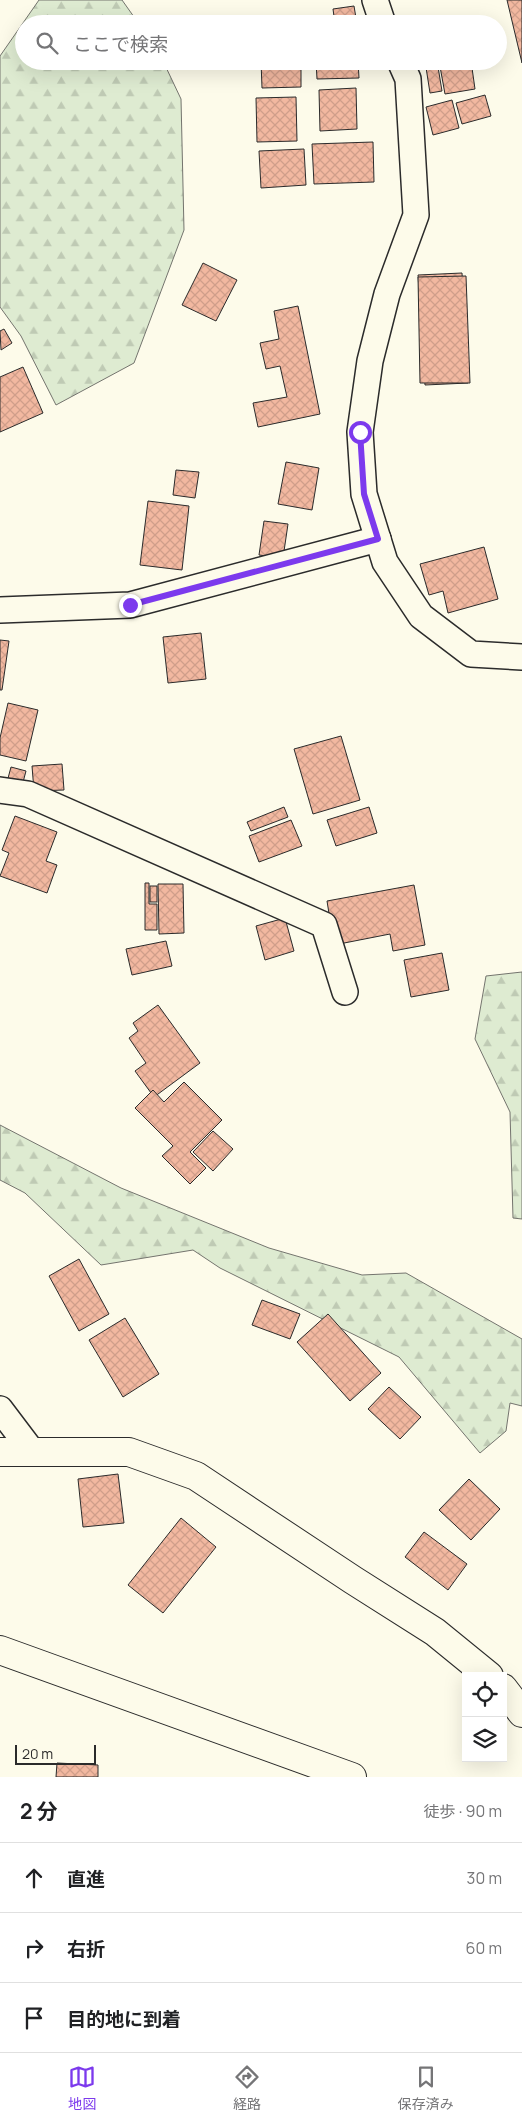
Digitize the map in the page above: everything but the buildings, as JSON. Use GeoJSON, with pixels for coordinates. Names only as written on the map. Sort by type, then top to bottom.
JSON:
{"type":"FeatureCollection","features":[{"type":"Feature","properties":{"kind":"street"},"geometry":{"type":"LineString","coordinates":[[375,0],[380,15]]}},
{"type":"Feature","properties":{"kind":"street"},"geometry":{"type":"LineString","coordinates":[[404,70],[408,79],[416,215],[387,294],[370,361],[360,432],[364,494],[385,562],[421,616],[472,654],[522,657]]}},
{"type":"Feature","properties":{"kind":"street"},"geometry":{"type":"LineString","coordinates":[[0,610],[130,605],[378,539]]}},
{"type":"Feature","properties":{"kind":"street"},"geometry":{"type":"LineString","coordinates":[[0,790],[28,794],[324,925],[345,992]]}},
{"type":"Feature","properties":{"kind":"street"},"geometry":{"type":"LineString","coordinates":[[0,1409],[31,1450]]}},
{"type":"Feature","properties":{"kind":"street"},"geometry":{"type":"LineString","coordinates":[[0,1452],[31,1450],[129,1452],[196,1476],[435,1632],[484,1672]]}},
{"type":"Feature","properties":{"kind":"street"},"geometry":{"type":"LineString","coordinates":[[0,1650],[352,1777]]}},
{"type":"Feature","properties":{"kind":"street"},"geometry":{"type":"LineString","coordinates":[[507,1693],[522,1713]]}},
{"type":"Feature","properties":{"kind":"green space"},"geometry":{"type":"Polygon","coordinates":[[[39,0],[122,0],[133,15],[29,15],[39,0]]]}},
{"type":"Feature","properties":{"kind":"green space"},"geometry":{"type":"Polygon","coordinates":[[[15,34],[15,70],[167,70],[181,99],[184,230],[134,363],[56,405],[21,336],[0,307],[0,56],[15,34]]]}},
{"type":"Feature","properties":{"kind":"green space"},"geometry":{"type":"Polygon","coordinates":[[[522,972],[522,1219],[513,1218],[510,1112],[475,1039],[486,976],[522,972]]]}},
{"type":"Feature","properties":{"kind":"green space"},"geometry":{"type":"Polygon","coordinates":[[[0,1125],[121,1188],[269,1248],[362,1275],[406,1273],[522,1339],[522,1406],[510,1403],[506,1431],[480,1453],[399,1357],[220,1268],[193,1250],[101,1265],[25,1193],[0,1180],[0,1125]]]}},
{"type":"Feature","properties":{"kind":"route"},"geometry":{"type":"LineString","coordinates":[[130,605],[378,539],[364,494],[360,432]]}}]}
